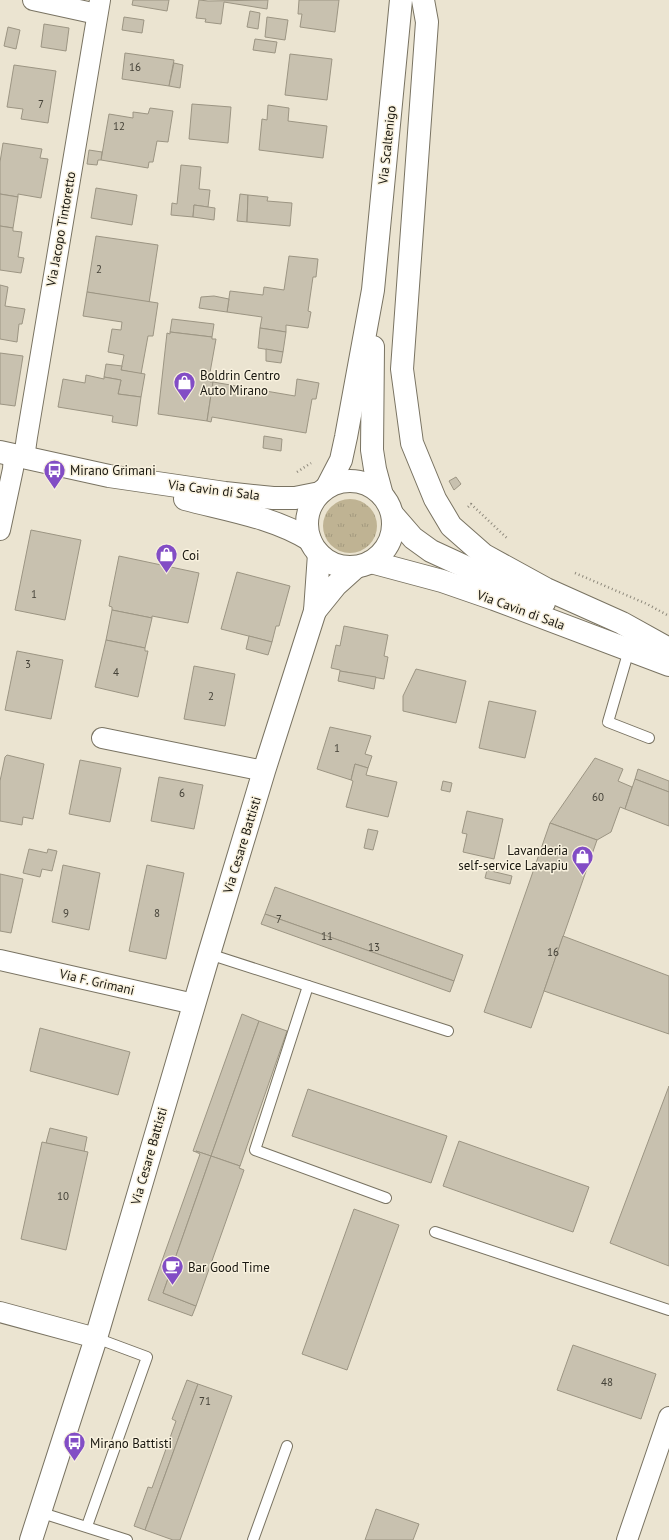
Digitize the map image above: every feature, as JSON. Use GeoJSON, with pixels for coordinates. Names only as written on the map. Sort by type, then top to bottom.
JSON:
{"type":"FeatureCollection","features":[{"type":"Feature","properties":{"kind":"main road","name":"Via Scaltenigo"},"geometry":{"type":"LineString","coordinates":[[324,490],[340,460],[346,438],[373,290],[401,0]]}},
{"type":"Feature","properties":{"kind":"main road"},"geometry":{"type":"LineString","coordinates":[[423,0],[427,22],[402,369],[412,443],[435,499],[451,526],[484,556],[546,589],[622,623],[669,649]]}},
{"type":"Feature","properties":{"kind":"main road","name":"Via Scaltenigo"},"geometry":{"type":"LineString","coordinates":[[373,290],[372,450],[382,495]]}},
{"type":"Feature","properties":{"kind":"main road","name":"Via Cavin di Sala"},"geometry":{"type":"LineString","coordinates":[[13,455],[109,476],[273,498],[294,498],[324,490]]}},
{"type":"Feature","properties":{"kind":"main road","name":"Via Cavin di Sala"},"geometry":{"type":"LineString","coordinates":[[109,476],[180,498],[293,529],[315,547]]}},
{"type":"Feature","properties":{"kind":"main road"},"geometry":{"type":"LineString","coordinates":[[356,481],[370,486],[382,495],[388,502],[393,515],[394,529],[390,543],[382,554],[363,565],[343,567],[330,562],[315,547],[307,524],[310,507],[324,490],[341,482],[356,481]]}},
{"type":"Feature","properties":{"kind":"main road","name":"Via Cavin di Sala"},"geometry":{"type":"LineString","coordinates":[[393,515],[413,538],[431,552],[669,659]]}},
{"type":"Feature","properties":{"kind":"main road","name":"Via Cesare Battisti"},"geometry":{"type":"LineString","coordinates":[[31,1540],[96,1338],[264,771],[315,611],[315,547]]}},
{"type":"Feature","properties":{"kind":"main road","name":"Via Cavin di Sala"},"geometry":{"type":"LineString","coordinates":[[363,565],[442,581],[669,665]]}},
{"type":"Feature","properties":{"kind":"main road","name":"Via Cesare Battisti"},"geometry":{"type":"LineString","coordinates":[[315,611],[336,584],[363,565]]}},
{"type":"Feature","properties":{"kind":"street"},"geometry":{"type":"LineString","coordinates":[[32,0],[99,7]]}},
{"type":"Feature","properties":{"kind":"street","name":"Via Jacopo Tintoretto"},"geometry":{"type":"LineString","coordinates":[[13,455],[99,7]]}},
{"type":"Feature","properties":{"kind":"street"},"geometry":{"type":"LineString","coordinates":[[0,530],[13,469],[13,455]]}},
{"type":"Feature","properties":{"kind":"street"},"geometry":{"type":"LineString","coordinates":[[102,738],[264,771]]}},
{"type":"Feature","properties":{"kind":"street","name":"Via F. Grimani"},"geometry":{"type":"LineString","coordinates":[[0,960],[194,1004]]}},
{"type":"Feature","properties":{"kind":"street"},"geometry":{"type":"LineString","coordinates":[[0,1312],[96,1338]]}},
{"type":"Feature","properties":{"kind":"street"},"geometry":{"type":"LineString","coordinates":[[627,1540],[669,1417]]}},
{"type":"Feature","properties":{"kind":"lane"},"geometry":{"type":"LineString","coordinates":[[630,650],[608,722],[649,738]]}},
{"type":"Feature","properties":{"kind":"lane"},"geometry":{"type":"LineString","coordinates":[[209,954],[448,1031]]}},
{"type":"Feature","properties":{"kind":"lane"},"geometry":{"type":"LineString","coordinates":[[308,986],[255,1150],[386,1198]]}},
{"type":"Feature","properties":{"kind":"lane"},"geometry":{"type":"LineString","coordinates":[[435,1232],[669,1310]]}},
{"type":"Feature","properties":{"kind":"lane"},"geometry":{"type":"LineString","coordinates":[[87,1526],[147,1357],[96,1338]]}},
{"type":"Feature","properties":{"kind":"lane"},"geometry":{"type":"LineString","coordinates":[[253,1540],[287,1446]]}},
{"type":"Feature","properties":{"kind":"lane"},"geometry":{"type":"LineString","coordinates":[[39,1512],[87,1526],[127,1540]]}},
{"type":"Feature","properties":{"kind":"path"},"geometry":{"type":"LineString","coordinates":[[294,473],[310,464],[315,459]]}},
{"type":"Feature","properties":{"kind":"path"},"geometry":{"type":"LineString","coordinates":[[466,509],[471,504],[508,539]]}},
{"type":"Feature","properties":{"kind":"path"},"geometry":{"type":"LineString","coordinates":[[574,573],[647,604],[669,616]]}},
{"type":"Feature","properties":{"kind":"green space"},"geometry":{"type":"Polygon","coordinates":[[[350,499],[360,501],[369,507],[375,516],[377,526],[375,536],[369,545],[360,551],[350,553],[340,551],[331,545],[325,536],[323,526],[325,516],[331,507],[340,501],[350,499]]]}},
{"type":"Feature","properties":{"kind":"building"},"geometry":{"type":"Polygon","coordinates":[[[133,0],[169,0],[167,11],[132,5],[133,0]]]}},
{"type":"Feature","properties":{"kind":"building"},"geometry":{"type":"Polygon","coordinates":[[[199,0],[268,0],[267,9],[224,2],[221,24],[205,22],[206,19],[196,18],[199,0]]]}},
{"type":"Feature","properties":{"kind":"building"},"geometry":{"type":"Polygon","coordinates":[[[299,0],[339,0],[335,32],[300,27],[302,14],[298,14],[299,0]]]}},
{"type":"Feature","properties":{"kind":"building"},"geometry":{"type":"Polygon","coordinates":[[[250,11],[260,13],[258,29],[247,27],[250,11]]]}},
{"type":"Feature","properties":{"kind":"building"},"geometry":{"type":"Polygon","coordinates":[[[124,17],[144,20],[142,33],[122,30],[124,17]]]}},
{"type":"Feature","properties":{"kind":"building"},"geometry":{"type":"Polygon","coordinates":[[[267,17],[288,20],[285,40],[265,37],[267,17]]]}},
{"type":"Feature","properties":{"kind":"building"},"geometry":{"type":"Polygon","coordinates":[[[44,24],[69,28],[66,51],[41,47],[44,24]]]}},
{"type":"Feature","properties":{"kind":"building"},"geometry":{"type":"Polygon","coordinates":[[[8,27],[20,30],[16,49],[4,46],[8,27]]]}},
{"type":"Feature","properties":{"kind":"building"},"geometry":{"type":"Polygon","coordinates":[[[255,39],[277,42],[275,53],[253,50],[255,39]]]}},
{"type":"Feature","properties":{"kind":"building"},"geometry":{"type":"Polygon","coordinates":[[[125,53],[174,60],[169,86],[122,79],[125,53]]]}},
{"type":"Feature","properties":{"kind":"building"},"geometry":{"type":"Polygon","coordinates":[[[290,54],[332,59],[327,100],[285,95],[290,54]]]}},
{"type":"Feature","properties":{"kind":"building"},"geometry":{"type":"Polygon","coordinates":[[[174,63],[183,65],[180,88],[169,86],[174,63]]]}},
{"type":"Feature","properties":{"kind":"building"},"geometry":{"type":"Polygon","coordinates":[[[14,65],[56,71],[48,123],[21,119],[23,109],[7,107],[14,65]]]}},
{"type":"Feature","properties":{"kind":"building"},"geometry":{"type":"Polygon","coordinates":[[[192,104],[231,107],[228,143],[189,139],[192,104]]]}},
{"type":"Feature","properties":{"kind":"building"},"geometry":{"type":"Polygon","coordinates":[[[268,105],[289,108],[288,121],[327,126],[323,158],[259,150],[262,119],[267,120],[268,105]]]}},
{"type":"Feature","properties":{"kind":"building"},"geometry":{"type":"Polygon","coordinates":[[[150,108],[173,111],[168,142],[157,141],[153,162],[149,162],[148,168],[101,160],[109,114],[133,118],[133,112],[148,114],[150,108]]]}},
{"type":"Feature","properties":{"kind":"building"},"geometry":{"type":"Polygon","coordinates":[[[3,143],[42,149],[40,158],[48,159],[41,198],[18,194],[18,197],[0,194],[0,162],[3,143]]]}},
{"type":"Feature","properties":{"kind":"building"},"geometry":{"type":"Polygon","coordinates":[[[89,150],[102,152],[101,160],[98,160],[97,165],[87,164],[89,150]]]}},
{"type":"Feature","properties":{"kind":"building"},"geometry":{"type":"Polygon","coordinates":[[[181,165],[201,167],[199,189],[210,190],[208,207],[194,205],[193,217],[171,215],[172,203],[177,204],[181,165]]]}},
{"type":"Feature","properties":{"kind":"building"},"geometry":{"type":"Polygon","coordinates":[[[96,188],[137,195],[132,225],[91,218],[96,188]]]}},
{"type":"Feature","properties":{"kind":"building"},"geometry":{"type":"Polygon","coordinates":[[[0,194],[18,197],[13,228],[0,226],[0,194]]]}},
{"type":"Feature","properties":{"kind":"building"},"geometry":{"type":"Polygon","coordinates":[[[240,194],[248,195],[247,222],[237,221],[240,194]]]}},
{"type":"Feature","properties":{"kind":"building"},"geometry":{"type":"Polygon","coordinates":[[[248,195],[268,197],[267,201],[292,203],[290,226],[247,222],[248,195]]]}},
{"type":"Feature","properties":{"kind":"building"},"geometry":{"type":"Polygon","coordinates":[[[194,205],[215,208],[214,220],[193,217],[194,205]]]}},
{"type":"Feature","properties":{"kind":"building"},"geometry":{"type":"Polygon","coordinates":[[[0,226],[13,228],[13,231],[22,232],[18,257],[24,258],[21,273],[0,270],[0,226]]]}},
{"type":"Feature","properties":{"kind":"building"},"geometry":{"type":"Polygon","coordinates":[[[96,236],[158,245],[149,303],[87,292],[96,236]]]}},
{"type":"Feature","properties":{"kind":"building"},"geometry":{"type":"Polygon","coordinates":[[[289,256],[318,259],[316,277],[313,277],[308,311],[311,312],[308,328],[286,325],[286,332],[260,328],[262,317],[227,312],[230,291],[263,295],[264,287],[284,290],[289,256]]]}},
{"type":"Feature","properties":{"kind":"building"},"geometry":{"type":"Polygon","coordinates":[[[0,285],[8,287],[5,306],[25,309],[22,324],[19,324],[17,342],[0,339],[0,285]]]}},
{"type":"Feature","properties":{"kind":"building"},"geometry":{"type":"Polygon","coordinates":[[[87,292],[158,303],[153,336],[148,336],[141,374],[121,370],[124,355],[108,352],[112,329],[121,330],[122,322],[83,316],[87,292]]]}},
{"type":"Feature","properties":{"kind":"building"},"geometry":{"type":"Polygon","coordinates":[[[214,296],[229,299],[227,312],[199,308],[201,297],[214,296]]]}},
{"type":"Feature","properties":{"kind":"building"},"geometry":{"type":"Polygon","coordinates":[[[172,319],[214,324],[212,337],[170,332],[172,319]]]}},
{"type":"Feature","properties":{"kind":"building"},"geometry":{"type":"Polygon","coordinates":[[[260,328],[286,332],[283,352],[258,348],[260,328]]]}},
{"type":"Feature","properties":{"kind":"building"},"geometry":{"type":"Polygon","coordinates":[[[170,332],[212,337],[212,339],[216,339],[209,378],[210,382],[213,382],[207,421],[158,414],[167,333],[170,334],[170,332]]]}},
{"type":"Feature","properties":{"kind":"building"},"geometry":{"type":"Polygon","coordinates":[[[266,349],[283,352],[281,363],[266,361],[266,349]]]}},
{"type":"Feature","properties":{"kind":"building"},"geometry":{"type":"Polygon","coordinates":[[[0,353],[23,356],[15,406],[0,404],[0,353]]]}},
{"type":"Feature","properties":{"kind":"building"},"geometry":{"type":"Polygon","coordinates":[[[106,364],[122,366],[121,370],[145,374],[141,397],[118,394],[121,380],[104,377],[106,364]]]}},
{"type":"Feature","properties":{"kind":"building"},"geometry":{"type":"Polygon","coordinates":[[[86,375],[104,379],[104,377],[121,380],[118,394],[141,397],[137,426],[112,422],[113,416],[58,407],[63,379],[85,383],[86,375]]]}},
{"type":"Feature","properties":{"kind":"building"},"geometry":{"type":"Polygon","coordinates":[[[297,379],[319,383],[316,399],[312,399],[306,433],[212,417],[211,422],[207,421],[213,382],[295,396],[297,379]]]}},
{"type":"Feature","properties":{"kind":"building"},"geometry":{"type":"Polygon","coordinates":[[[264,436],[282,439],[281,451],[263,448],[264,436]]]}},
{"type":"Feature","properties":{"kind":"building"},"geometry":{"type":"Polygon","coordinates":[[[456,477],[461,484],[454,490],[449,481],[456,477]]]}},
{"type":"Feature","properties":{"kind":"building"},"geometry":{"type":"Polygon","coordinates":[[[31,530],[81,540],[65,620],[15,610],[31,530]]]}},
{"type":"Feature","properties":{"kind":"building"},"geometry":{"type":"Polygon","coordinates":[[[119,556],[199,573],[188,623],[112,610],[112,607],[109,606],[119,556]]]}},
{"type":"Feature","properties":{"kind":"building"},"geometry":{"type":"Polygon","coordinates":[[[237,572],[290,586],[279,626],[276,626],[272,642],[221,629],[237,572]]]}},
{"type":"Feature","properties":{"kind":"building"},"geometry":{"type":"Polygon","coordinates":[[[112,610],[152,618],[145,648],[106,640],[112,610]]]}},
{"type":"Feature","properties":{"kind":"building"},"geometry":{"type":"Polygon","coordinates":[[[344,626],[388,635],[384,656],[388,657],[384,679],[331,668],[336,645],[340,646],[344,626]]]}},
{"type":"Feature","properties":{"kind":"building"},"geometry":{"type":"Polygon","coordinates":[[[249,636],[272,642],[268,655],[246,649],[249,636]]]}},
{"type":"Feature","properties":{"kind":"building"},"geometry":{"type":"Polygon","coordinates":[[[106,640],[145,648],[145,651],[148,651],[138,697],[95,687],[106,640]]]}},
{"type":"Feature","properties":{"kind":"building"},"geometry":{"type":"Polygon","coordinates":[[[17,651],[63,660],[51,719],[5,710],[17,651]]]}},
{"type":"Feature","properties":{"kind":"building"},"geometry":{"type":"Polygon","coordinates":[[[194,666],[235,674],[225,726],[184,719],[194,666]]]}},
{"type":"Feature","properties":{"kind":"building"},"geometry":{"type":"Polygon","coordinates":[[[416,669],[466,681],[456,723],[403,711],[403,696],[416,669]]]}},
{"type":"Feature","properties":{"kind":"building"},"geometry":{"type":"Polygon","coordinates":[[[340,671],[376,677],[374,689],[338,681],[340,671]]]}},
{"type":"Feature","properties":{"kind":"building"},"geometry":{"type":"Polygon","coordinates":[[[489,701],[536,711],[525,758],[479,748],[489,701]]]}},
{"type":"Feature","properties":{"kind":"building"},"geometry":{"type":"Polygon","coordinates":[[[330,727],[371,736],[365,754],[372,756],[368,768],[355,764],[351,780],[317,769],[330,727]]]}},
{"type":"Feature","properties":{"kind":"building"},"geometry":{"type":"Polygon","coordinates":[[[7,755],[44,764],[33,819],[23,817],[22,825],[0,821],[0,781],[5,757],[7,755]]]}},
{"type":"Feature","properties":{"kind":"building"},"geometry":{"type":"Polygon","coordinates":[[[595,758],[623,769],[618,781],[632,787],[625,809],[620,807],[611,832],[597,840],[550,823],[595,758]]]}},
{"type":"Feature","properties":{"kind":"building"},"geometry":{"type":"Polygon","coordinates":[[[80,760],[121,768],[110,822],[69,814],[80,760]]]}},
{"type":"Feature","properties":{"kind":"building"},"geometry":{"type":"Polygon","coordinates":[[[355,764],[368,768],[366,775],[397,782],[388,817],[346,807],[353,781],[351,780],[355,764]]]}},
{"type":"Feature","properties":{"kind":"building"},"geometry":{"type":"Polygon","coordinates":[[[638,769],[669,781],[669,792],[635,779],[638,769]]]}},
{"type":"Feature","properties":{"kind":"building"},"geometry":{"type":"Polygon","coordinates":[[[159,777],[203,785],[194,829],[151,821],[159,777]]]}},
{"type":"Feature","properties":{"kind":"building"},"geometry":{"type":"Polygon","coordinates":[[[635,779],[669,792],[669,826],[625,809],[635,779]]]}},
{"type":"Feature","properties":{"kind":"building"},"geometry":{"type":"Polygon","coordinates":[[[443,781],[452,783],[450,792],[441,790],[443,781]]]}},
{"type":"Feature","properties":{"kind":"building"},"geometry":{"type":"Polygon","coordinates":[[[467,811],[503,819],[494,859],[463,852],[467,834],[462,833],[467,811]]]}},
{"type":"Feature","properties":{"kind":"building"},"geometry":{"type":"Polygon","coordinates":[[[550,823],[597,840],[531,1028],[484,1012],[550,823]]]}},
{"type":"Feature","properties":{"kind":"building"},"geometry":{"type":"Polygon","coordinates":[[[368,829],[378,831],[373,850],[364,848],[368,829]]]}},
{"type":"Feature","properties":{"kind":"building"},"geometry":{"type":"Polygon","coordinates":[[[29,849],[47,853],[48,849],[57,851],[52,871],[42,869],[40,877],[23,873],[29,849]]]}},
{"type":"Feature","properties":{"kind":"building"},"geometry":{"type":"Polygon","coordinates":[[[63,865],[100,873],[89,930],[52,922],[63,865]]]}},
{"type":"Feature","properties":{"kind":"building"},"geometry":{"type":"Polygon","coordinates":[[[147,865],[184,873],[166,959],[129,951],[147,865]]]}},
{"type":"Feature","properties":{"kind":"building"},"geometry":{"type":"Polygon","coordinates":[[[487,870],[512,876],[510,884],[485,878],[487,870]]]}},
{"type":"Feature","properties":{"kind":"building"},"geometry":{"type":"Polygon","coordinates":[[[0,874],[23,879],[11,933],[0,931],[0,874]]]}},
{"type":"Feature","properties":{"kind":"building"},"geometry":{"type":"Polygon","coordinates":[[[275,887],[463,955],[454,981],[265,914],[275,887]]]}},
{"type":"Feature","properties":{"kind":"building"},"geometry":{"type":"Polygon","coordinates":[[[265,914],[454,981],[450,992],[261,924],[265,914]]]}},
{"type":"Feature","properties":{"kind":"building"},"geometry":{"type":"Polygon","coordinates":[[[563,936],[669,976],[669,1034],[544,991],[563,936]]]}},
{"type":"Feature","properties":{"kind":"building"},"geometry":{"type":"Polygon","coordinates":[[[242,1014],[259,1021],[211,1156],[193,1151],[242,1014]]]}},
{"type":"Feature","properties":{"kind":"building"},"geometry":{"type":"Polygon","coordinates":[[[259,1021],[287,1031],[240,1166],[211,1156],[259,1021]]]}},
{"type":"Feature","properties":{"kind":"building"},"geometry":{"type":"Polygon","coordinates":[[[40,1028],[130,1052],[118,1095],[30,1071],[40,1028]]]}},
{"type":"Feature","properties":{"kind":"building"},"geometry":{"type":"Polygon","coordinates":[[[669,1086],[669,1266],[610,1243],[669,1086]]]}},
{"type":"Feature","properties":{"kind":"building"},"geometry":{"type":"Polygon","coordinates":[[[308,1089],[447,1136],[431,1183],[292,1136],[308,1089]]]}},
{"type":"Feature","properties":{"kind":"building"},"geometry":{"type":"Polygon","coordinates":[[[50,1128],[87,1137],[84,1152],[46,1143],[50,1128]]]}},
{"type":"Feature","properties":{"kind":"building"},"geometry":{"type":"Polygon","coordinates":[[[459,1141],[589,1187],[573,1232],[443,1186],[459,1141]]]}},
{"type":"Feature","properties":{"kind":"building"},"geometry":{"type":"Polygon","coordinates":[[[42,1142],[88,1152],[66,1250],[21,1239],[42,1142]]]}},
{"type":"Feature","properties":{"kind":"building"},"geometry":{"type":"Polygon","coordinates":[[[196,1151],[211,1156],[163,1293],[196,1306],[192,1316],[148,1300],[200,1154],[196,1151]]]}},
{"type":"Feature","properties":{"kind":"building"},"geometry":{"type":"Polygon","coordinates":[[[211,1156],[240,1166],[239,1168],[244,1170],[196,1306],[163,1293],[211,1156]]]}},
{"type":"Feature","properties":{"kind":"building"},"geometry":{"type":"Polygon","coordinates":[[[354,1209],[399,1225],[347,1370],[302,1354],[354,1209]]]}},
{"type":"Feature","properties":{"kind":"building"},"geometry":{"type":"Polygon","coordinates":[[[573,1345],[656,1374],[641,1419],[557,1390],[573,1345]]]}},
{"type":"Feature","properties":{"kind":"building"},"geometry":{"type":"Polygon","coordinates":[[[187,1380],[198,1384],[145,1530],[134,1526],[148,1487],[152,1488],[176,1421],[172,1419],[187,1380]]]}},
{"type":"Feature","properties":{"kind":"building"},"geometry":{"type":"Polygon","coordinates":[[[198,1384],[232,1396],[180,1540],[173,1540],[145,1530],[198,1384]]]}},
{"type":"Feature","properties":{"kind":"building"},"geometry":{"type":"Polygon","coordinates":[[[376,1509],[419,1524],[413,1540],[365,1540],[376,1509]]]}},
{"type":"Feature","properties":{"kind":"place","name":"Boldrin Centro Auto Mirano"},"geometry":{"type":"Point","coordinates":[184,402]}},
{"type":"Feature","properties":{"kind":"place","name":"Mirano Grimani"},"geometry":{"type":"Point","coordinates":[55,490]}},
{"type":"Feature","properties":{"kind":"place","name":"Coi"},"geometry":{"type":"Point","coordinates":[166,574]}},
{"type":"Feature","properties":{"kind":"place","name":"Lavanderia self-service Lavapiu"},"geometry":{"type":"Point","coordinates":[583,876]}},
{"type":"Feature","properties":{"kind":"place","name":"Bar Good Time"},"geometry":{"type":"Point","coordinates":[173,1286]}},
{"type":"Feature","properties":{"kind":"place","name":"Mirano Battisti"},"geometry":{"type":"Point","coordinates":[75,1462]}}]}
